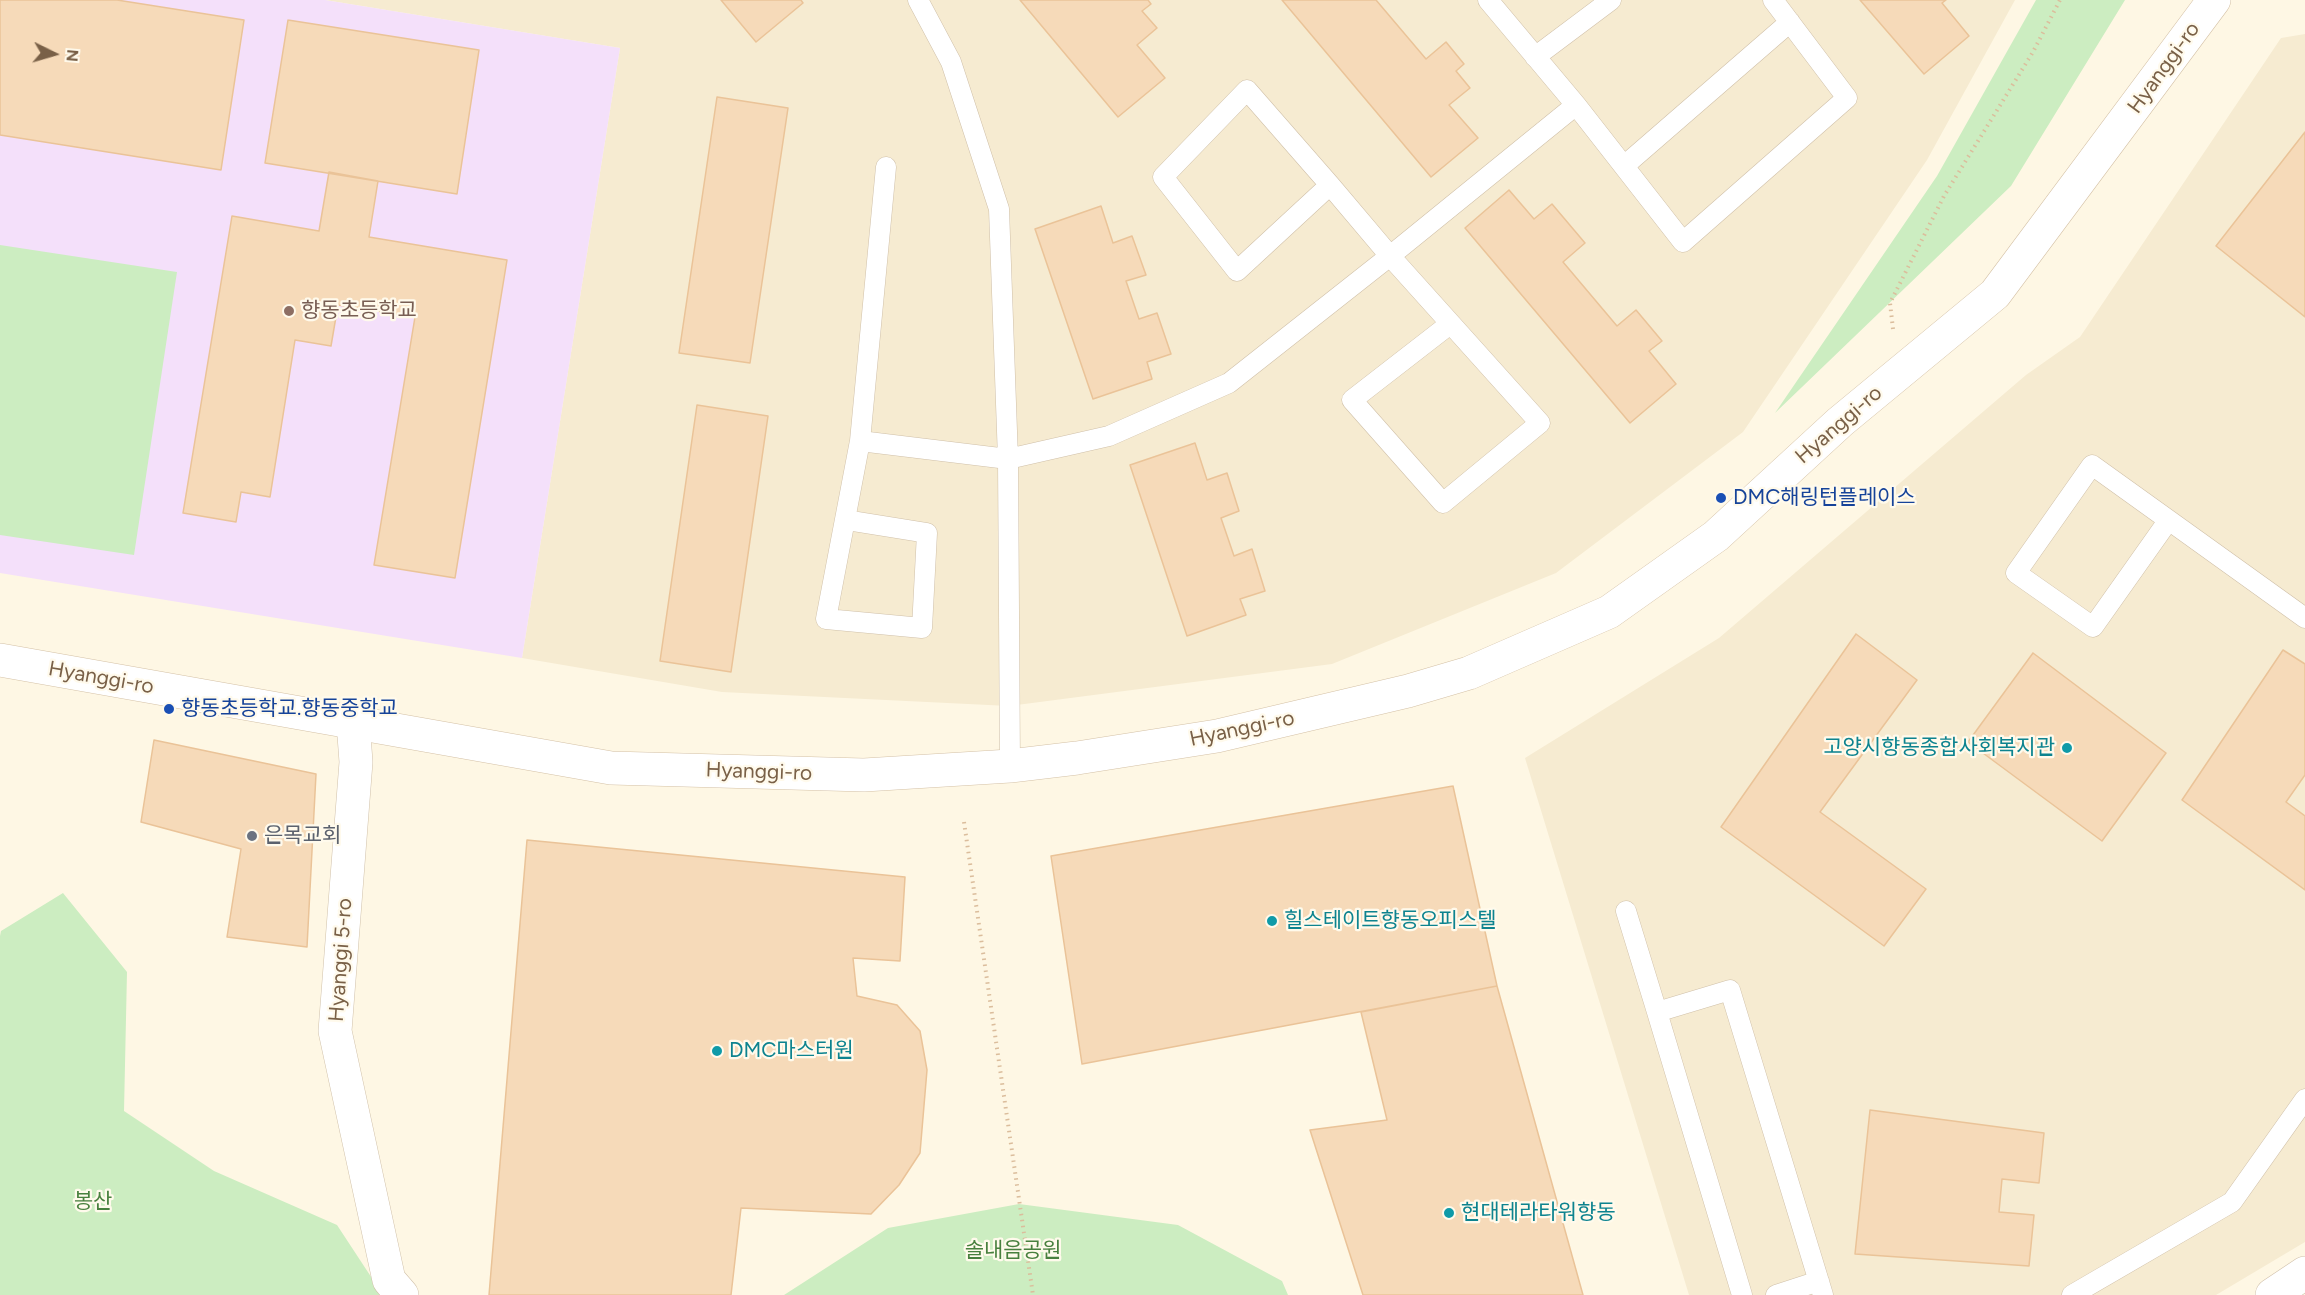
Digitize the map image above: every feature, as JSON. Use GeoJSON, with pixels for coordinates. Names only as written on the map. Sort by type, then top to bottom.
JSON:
{"type":"FeatureCollection","features":[{"type":"Feature","properties":{"kind":"main road","name":"Hyanggi-ro"},"geometry":{"type":"LineString","coordinates":[[0,660],[611,768],[864,775],[1010,766],[1217,736],[1408,691],[1469,673],[1609,612],[1716,536],[1840,422],[1995,294],[2214,0]]}},
{"type":"Feature","properties":{"kind":"main road","name":"Hyanggi 5-ro"},"geometry":{"type":"LineString","coordinates":[[352,722],[356,762],[335,1031],[388,1280],[402,1295]]}},
{"type":"Feature","properties":{"kind":"main road"},"geometry":{"type":"LineString","coordinates":[[2272,1295],[2305,1274]]}},
{"type":"Feature","properties":{"kind":"lane"},"geometry":{"type":"LineString","coordinates":[[918,0],[951,62],[999,209],[1008,459],[1010,766]]}},
{"type":"Feature","properties":{"kind":"lane"},"geometry":{"type":"LineString","coordinates":[[1488,0],[1576,105],[1683,242],[1847,98],[1773,0]]}},
{"type":"Feature","properties":{"kind":"lane"},"geometry":{"type":"LineString","coordinates":[[1535,57],[1611,0]]}},
{"type":"Feature","properties":{"kind":"lane"},"geometry":{"type":"LineString","coordinates":[[1624,166],[1790,22]]}},
{"type":"Feature","properties":{"kind":"lane"},"geometry":{"type":"LineString","coordinates":[[1330,185],[1237,271],[1163,177],[1247,90],[1330,185],[1390,256],[1540,423],[1443,503],[1352,400],[1450,324]]}},
{"type":"Feature","properties":{"kind":"lane"},"geometry":{"type":"LineString","coordinates":[[860,441],[1008,459],[1108,436],[1229,382],[1390,256],[1576,105]]}},
{"type":"Feature","properties":{"kind":"lane"},"geometry":{"type":"LineString","coordinates":[[846,520],[927,533],[921,628],[826,619],[860,441],[886,167]]}},
{"type":"Feature","properties":{"kind":"lane"},"geometry":{"type":"LineString","coordinates":[[2168,521],[2093,627],[2016,573],[2092,465],[2305,618]]}},
{"type":"Feature","properties":{"kind":"lane"},"geometry":{"type":"LineString","coordinates":[[1626,911],[1742,1295]]}},
{"type":"Feature","properties":{"kind":"lane"},"geometry":{"type":"LineString","coordinates":[[1657,1012],[1730,990],[1821,1288],[1776,1295]]}},
{"type":"Feature","properties":{"kind":"lane"},"geometry":{"type":"LineString","coordinates":[[2072,1295],[2232,1202],[2305,1099]]}},
{"type":"Feature","properties":{"kind":"path"},"geometry":{"type":"LineString","coordinates":[[1893,329],[1890,303],[1944,196],[2033,52],[2060,0]]}},
{"type":"Feature","properties":{"kind":"path"},"geometry":{"type":"LineString","coordinates":[[964,822],[1033,1295]]}},
{"type":"Feature","properties":{"kind":"shaded area","name":"향동초등학교"},"geometry":{"type":"Polygon","coordinates":[[[0,0],[325,0],[620,48],[522,658],[0,573],[0,0]]]}},
{"type":"Feature","properties":{"kind":"shaded area"},"geometry":{"type":"Polygon","coordinates":[[[325,0],[2015,0],[1927,160],[1743,432],[1556,573],[1332,664],[1009,706],[722,692],[522,658],[620,48],[325,0]]]}},
{"type":"Feature","properties":{"kind":"shaded area"},"geometry":{"type":"Polygon","coordinates":[[[2305,34],[2305,1242],[2216,1295],[1689,1295],[1525,758],[1719,638],[2026,375],[2080,337],[2281,38],[2305,34]]]}},
{"type":"Feature","properties":{"kind":"green space"},"geometry":{"type":"Polygon","coordinates":[[[2036,0],[2125,0],[2011,186],[1775,413],[1937,176],[2036,0]]]}},
{"type":"Feature","properties":{"kind":"green space"},"geometry":{"type":"Polygon","coordinates":[[[0,245],[177,272],[134,555],[0,535],[0,245]]]}},
{"type":"Feature","properties":{"kind":"green space","name":"봉산"},"geometry":{"type":"Polygon","coordinates":[[[63,893],[127,972],[124,1111],[214,1171],[337,1225],[383,1295],[0,1295],[0,936],[1,931],[63,893]]]}},
{"type":"Feature","properties":{"kind":"green space","name":"솔내음공원"},"geometry":{"type":"Polygon","coordinates":[[[1019,1204],[1178,1225],[1282,1281],[1288,1295],[784,1295],[888,1228],[1019,1204]]]}},
{"type":"Feature","properties":{"kind":"building"},"geometry":{"type":"Polygon","coordinates":[[[0,0],[117,0],[244,20],[221,170],[0,135],[0,0]]]}},
{"type":"Feature","properties":{"kind":"building"},"geometry":{"type":"Polygon","coordinates":[[[721,0],[801,0],[803,3],[756,42],[721,0]]]}},
{"type":"Feature","properties":{"kind":"building"},"geometry":{"type":"Polygon","coordinates":[[[1020,0],[1148,0],[1151,4],[1142,11],[1157,28],[1137,45],[1165,78],[1118,117],[1020,0]]]}},
{"type":"Feature","properties":{"kind":"building"},"geometry":{"type":"Polygon","coordinates":[[[1282,0],[1376,0],[1426,59],[1446,42],[1464,64],[1456,71],[1470,88],[1449,105],[1478,138],[1431,177],[1282,0]]]}},
{"type":"Feature","properties":{"kind":"building"},"geometry":{"type":"Polygon","coordinates":[[[1860,0],[1946,0],[1942,3],[1969,36],[1924,74],[1860,0]]]}},
{"type":"Feature","properties":{"kind":"building"},"geometry":{"type":"Polygon","coordinates":[[[288,20],[479,50],[457,194],[265,163],[288,20]]]}},
{"type":"Feature","properties":{"kind":"building"},"geometry":{"type":"Polygon","coordinates":[[[717,97],[788,108],[750,363],[679,353],[717,97]]]}},
{"type":"Feature","properties":{"kind":"building"},"geometry":{"type":"Polygon","coordinates":[[[2305,132],[2305,317],[2216,246],[2305,132]]]}},
{"type":"Feature","properties":{"kind":"building"},"geometry":{"type":"Polygon","coordinates":[[[329,172],[378,181],[369,237],[507,260],[455,578],[374,565],[415,317],[338,305],[331,346],[295,340],[270,497],[241,492],[236,522],[183,513],[232,216],[319,231],[329,172]]]}},
{"type":"Feature","properties":{"kind":"building"},"geometry":{"type":"Polygon","coordinates":[[[1509,190],[1534,219],[1552,204],[1585,243],[1563,262],[1617,326],[1636,310],[1662,341],[1649,351],[1676,384],[1630,423],[1465,228],[1509,190]]]}},
{"type":"Feature","properties":{"kind":"building"},"geometry":{"type":"Polygon","coordinates":[[[1101,206],[1113,243],[1132,236],[1146,275],[1126,281],[1139,319],[1157,313],[1171,354],[1147,362],[1152,379],[1093,399],[1035,229],[1101,206]]]}},
{"type":"Feature","properties":{"kind":"building"},"geometry":{"type":"Polygon","coordinates":[[[697,405],[768,416],[731,672],[660,661],[697,405]]]}},
{"type":"Feature","properties":{"kind":"building"},"geometry":{"type":"Polygon","coordinates":[[[1195,443],[1207,480],[1227,473],[1239,511],[1221,518],[1234,556],[1252,549],[1265,591],[1240,599],[1246,615],[1187,636],[1130,465],[1195,443]]]}},
{"type":"Feature","properties":{"kind":"building"},"geometry":{"type":"Polygon","coordinates":[[[1856,634],[1917,680],[1820,812],[1926,889],[1884,946],[1721,827],[1856,634]]]}},
{"type":"Feature","properties":{"kind":"building"},"geometry":{"type":"Polygon","coordinates":[[[2283,650],[2305,664],[2305,775],[2286,802],[2305,816],[2305,890],[2182,800],[2283,650]]]}},
{"type":"Feature","properties":{"kind":"building","name":"고양시향동종합사회복지관"},"geometry":{"type":"Polygon","coordinates":[[[2033,653],[2166,753],[2102,841],[1968,742],[2033,653]]]}},
{"type":"Feature","properties":{"kind":"building","name":"은목교회"},"geometry":{"type":"Polygon","coordinates":[[[154,740],[316,774],[307,947],[227,937],[241,849],[141,822],[154,740]]]}},
{"type":"Feature","properties":{"kind":"building","name":"힐스테이트향동오피스텔"},"geometry":{"type":"Polygon","coordinates":[[[1453,786],[1497,986],[1082,1064],[1051,856],[1453,786]]]}},
{"type":"Feature","properties":{"kind":"building","name":"DMC마스터원"},"geometry":{"type":"Polygon","coordinates":[[[527,840],[905,877],[900,961],[853,958],[857,996],[897,1005],[920,1031],[927,1070],[920,1153],[899,1185],[871,1214],[741,1208],[731,1295],[489,1295],[527,840]]]}},
{"type":"Feature","properties":{"kind":"building","name":"현대테라타워향동"},"geometry":{"type":"Polygon","coordinates":[[[1497,986],[1583,1295],[1363,1295],[1310,1130],[1387,1120],[1361,1012],[1497,986]]]}},
{"type":"Feature","properties":{"kind":"building"},"geometry":{"type":"Polygon","coordinates":[[[1870,1110],[2044,1133],[2039,1183],[2002,1179],[1999,1212],[2034,1215],[2029,1266],[1855,1254],[1870,1110]]]}},
{"type":"Feature","properties":{"kind":"place","name":"향동초등학교"},"geometry":{"type":"Point","coordinates":[289,311]}},
{"type":"Feature","properties":{"kind":"place","name":"DMC해링턴플레이스"},"geometry":{"type":"Point","coordinates":[1721,498]}},
{"type":"Feature","properties":{"kind":"place","name":"향동초등학교.향동중학교"},"geometry":{"type":"Point","coordinates":[169,709]}},
{"type":"Feature","properties":{"kind":"place","name":"고양시향동종합사회복지관"},"geometry":{"type":"Point","coordinates":[2067,748]}},
{"type":"Feature","properties":{"kind":"place","name":"은목교회"},"geometry":{"type":"Point","coordinates":[252,836]}},
{"type":"Feature","properties":{"kind":"place","name":"힐스테이트향동오피스텔"},"geometry":{"type":"Point","coordinates":[1272,921]}},
{"type":"Feature","properties":{"kind":"place","name":"DMC마스터원"},"geometry":{"type":"Point","coordinates":[717,1051]}},
{"type":"Feature","properties":{"kind":"place","name":"현대테라타워향동"},"geometry":{"type":"Point","coordinates":[1449,1213]}}]}
